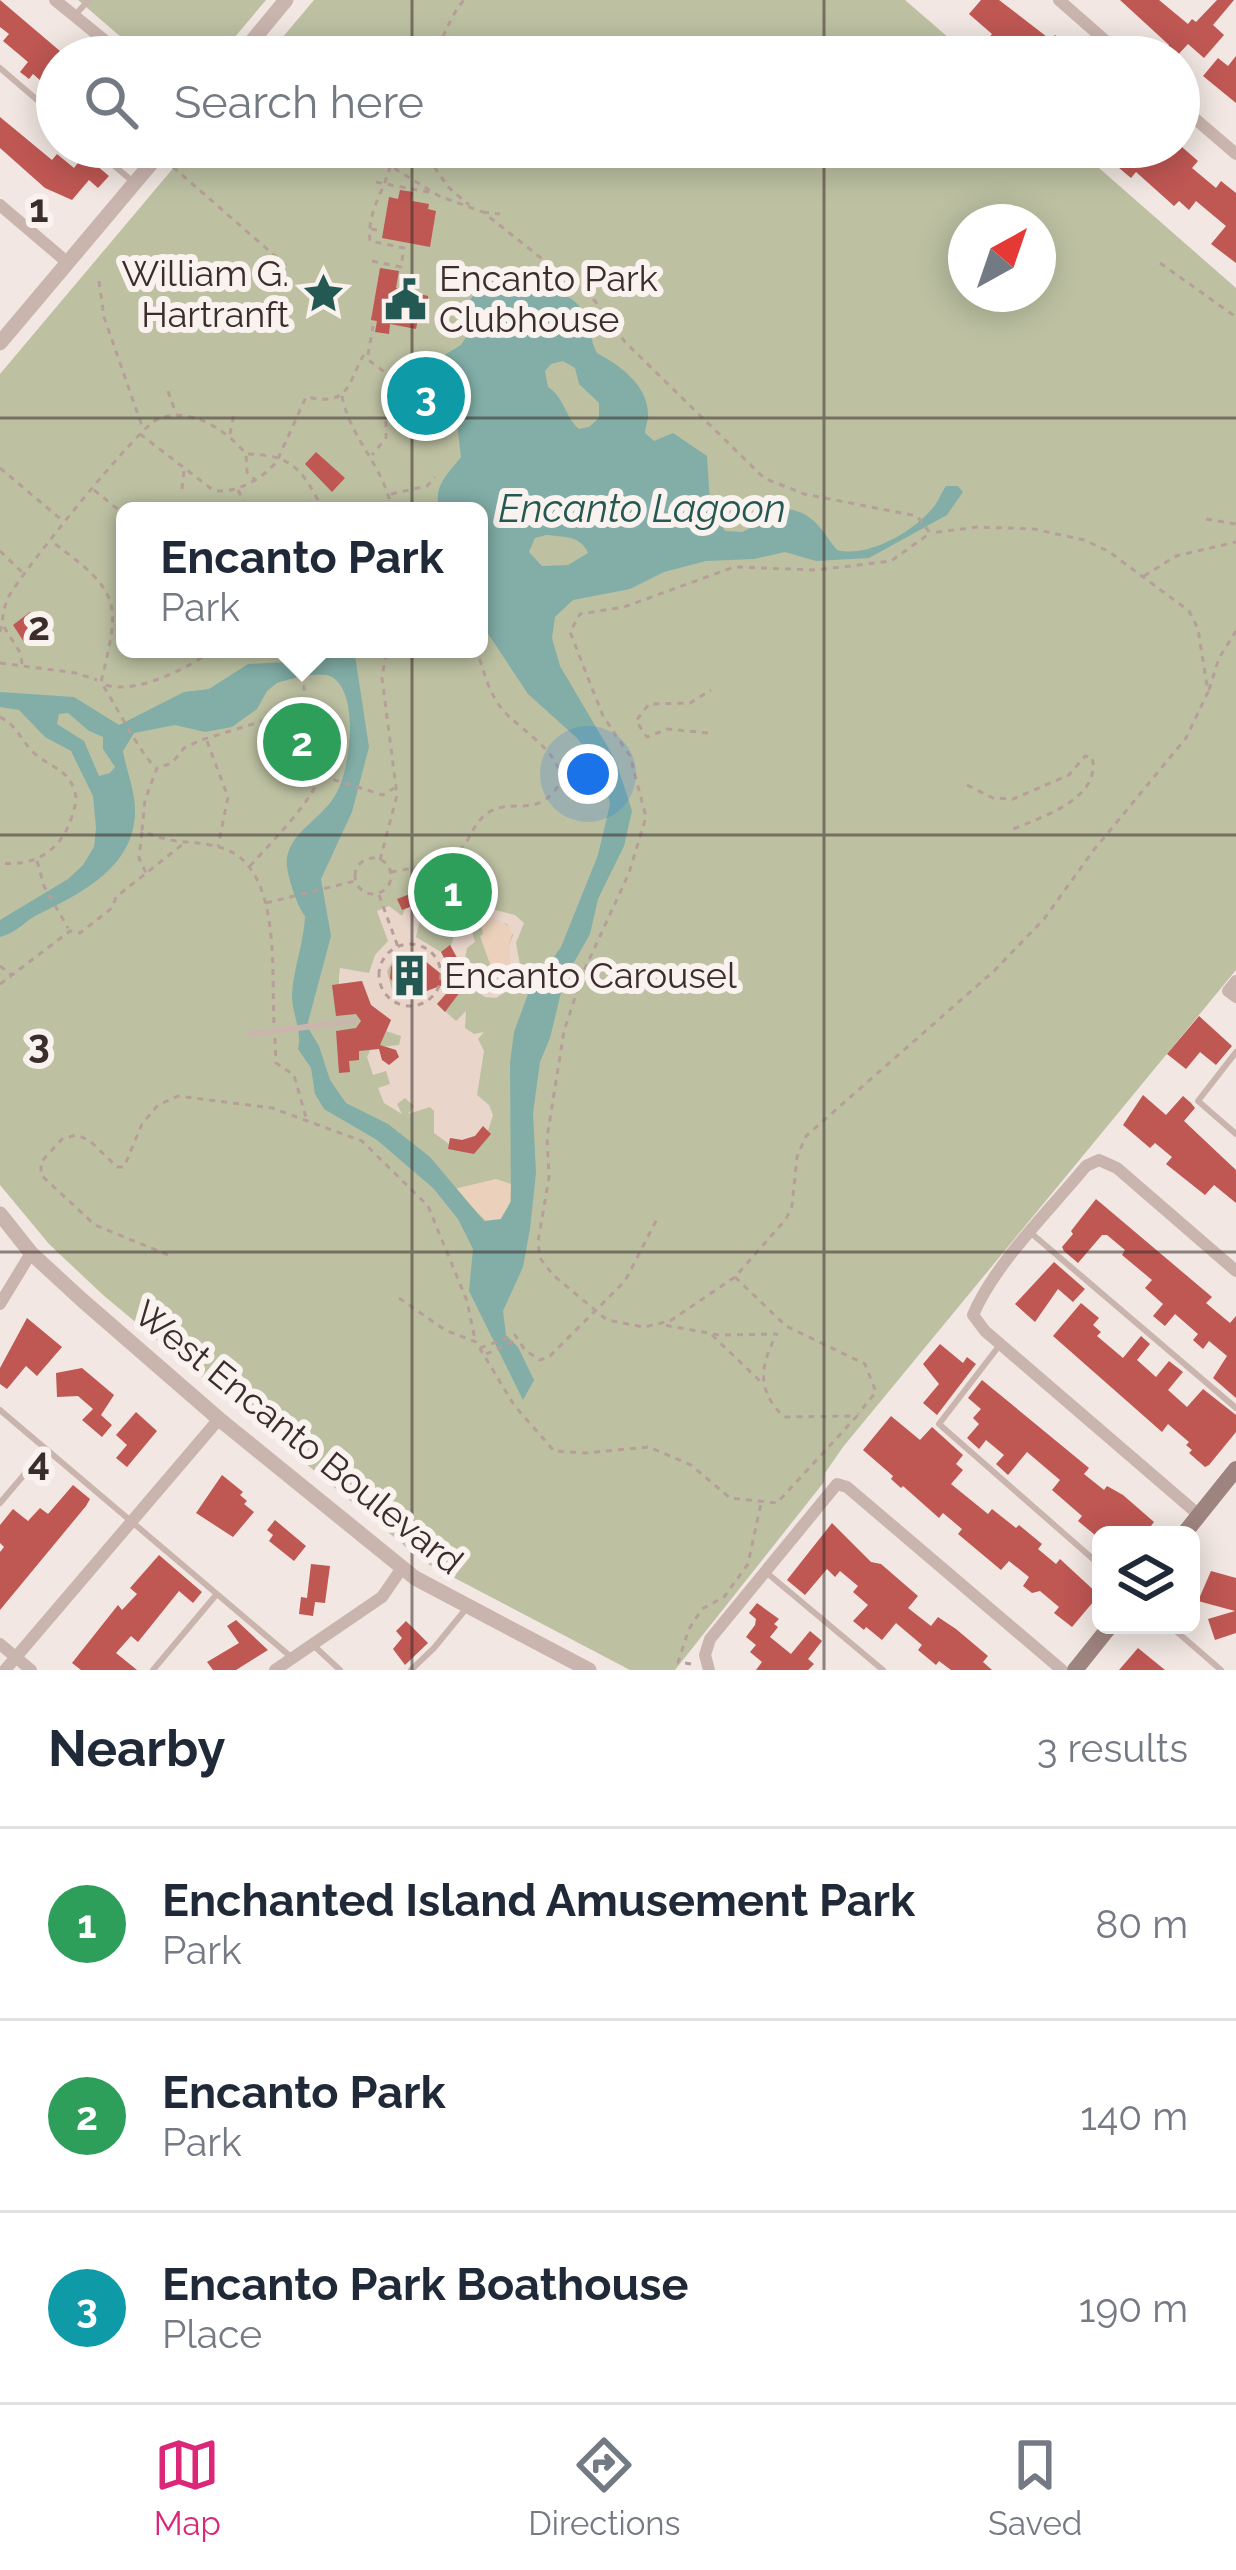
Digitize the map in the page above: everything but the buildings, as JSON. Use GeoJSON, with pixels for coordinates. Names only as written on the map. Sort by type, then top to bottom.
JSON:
{"type":"FeatureCollection","features":[{"type":"Feature","properties":{"kind":"main road"},"geometry":{"type":"LineString","coordinates":[[1190,1526],[1236,1468]]}},
{"type":"Feature","properties":{"kind":"main road"},"geometry":{"type":"LineString","coordinates":[[1075,1670],[1104,1634]]}},
{"type":"Feature","properties":{"kind":"street"},"geometry":{"type":"LineString","coordinates":[[55,0],[98,36]]}},
{"type":"Feature","properties":{"kind":"street"},"geometry":{"type":"LineString","coordinates":[[256,36],[286,0]]}},
{"type":"Feature","properties":{"kind":"street"},"geometry":{"type":"LineString","coordinates":[[1059,0],[1100,36]]}},
{"type":"Feature","properties":{"kind":"street"},"geometry":{"type":"LineString","coordinates":[[1200,122],[1236,154]]}},
{"type":"Feature","properties":{"kind":"street"},"geometry":{"type":"LineString","coordinates":[[0,344],[147,168]]}},
{"type":"Feature","properties":{"kind":"street"},"geometry":{"type":"LineString","coordinates":[[0,205],[68,263]]}},
{"type":"Feature","properties":{"kind":"street"},"geometry":{"type":"LineString","coordinates":[[1199,1515],[973,1315],[981,1296],[1086,1166],[1099,1160],[1117,1168],[1236,1271]]}},
{"type":"Feature","properties":{"kind":"street","name":"West Encanto Boulevard"},"geometry":{"type":"LineString","coordinates":[[0,1214],[31,1253],[219,1419],[402,1568],[577,1668]]}},
{"type":"Feature","properties":{"kind":"street"},"geometry":{"type":"LineString","coordinates":[[0,1304],[31,1253]]}},
{"type":"Feature","properties":{"kind":"street"},"geometry":{"type":"LineString","coordinates":[[4,1670],[219,1419]]}},
{"type":"Feature","properties":{"kind":"street"},"geometry":{"type":"LineString","coordinates":[[707,1666],[707,1644],[833,1486],[847,1487],[1062,1670]]}},
{"type":"Feature","properties":{"kind":"street"},"geometry":{"type":"LineString","coordinates":[[275,1670],[382,1597],[402,1568]]}},
{"type":"Feature","properties":{"kind":"street"},"geometry":{"type":"LineString","coordinates":[[0,1644],[31,1670]]}},
{"type":"Feature","properties":{"kind":"lane"},"geometry":{"type":"LineString","coordinates":[[74,16],[88,0]]}},
{"type":"Feature","properties":{"kind":"lane"},"geometry":{"type":"LineString","coordinates":[[0,68],[36,99]]}},
{"type":"Feature","properties":{"kind":"lane"},"geometry":{"type":"LineString","coordinates":[[116,168],[134,183]]}},
{"type":"Feature","properties":{"kind":"lane"},"geometry":{"type":"LineString","coordinates":[[250,1034],[354,1021]]}},
{"type":"Feature","properties":{"kind":"lane"},"geometry":{"type":"LineString","coordinates":[[1236,1052],[1198,1101],[1236,1134]]}},
{"type":"Feature","properties":{"kind":"lane"},"geometry":{"type":"LineString","coordinates":[[1031,1234],[1236,1408]]}},
{"type":"Feature","properties":{"kind":"lane"},"geometry":{"type":"LineString","coordinates":[[1001,1344],[939,1424],[1092,1557]]}},
{"type":"Feature","properties":{"kind":"lane"},"geometry":{"type":"LineString","coordinates":[[0,1410],[292,1658]]}},
{"type":"Feature","properties":{"kind":"lane"},"geometry":{"type":"LineString","coordinates":[[0,1503],[46,1449]]}},
{"type":"Feature","properties":{"kind":"lane"},"geometry":{"type":"LineString","coordinates":[[764,1571],[883,1670]]}},
{"type":"Feature","properties":{"kind":"lane"},"geometry":{"type":"LineString","coordinates":[[153,1670],[217,1594]]}},
{"type":"Feature","properties":{"kind":"lane"},"geometry":{"type":"LineString","coordinates":[[411,1670],[453,1628],[466,1606]]}},
{"type":"Feature","properties":{"kind":"lane"},"geometry":{"type":"LineString","coordinates":[[1179,1634],[1221,1670]]}},
{"type":"Feature","properties":{"kind":"lane"},"geometry":{"type":"LineString","coordinates":[[312,1644],[340,1670]]}},
{"type":"Feature","properties":{"kind":"path"},"geometry":{"type":"LineString","coordinates":[[447,36],[451,15],[464,0]]}},
{"type":"Feature","properties":{"kind":"path"},"geometry":{"type":"LineString","coordinates":[[174,168],[290,269]]}},
{"type":"Feature","properties":{"kind":"path"},"geometry":{"type":"LineString","coordinates":[[372,261],[401,267],[404,248],[370,241],[374,201],[386,184],[387,168]]}},
{"type":"Feature","properties":{"kind":"path"},"geometry":{"type":"LineString","coordinates":[[394,168],[436,194]]}},
{"type":"Feature","properties":{"kind":"path"},"geometry":{"type":"LineString","coordinates":[[435,168],[448,188],[595,301],[625,342],[764,478],[804,494],[917,516],[930,533]]}},
{"type":"Feature","properties":{"kind":"path"},"geometry":{"type":"LineString","coordinates":[[376,182],[500,214]]}},
{"type":"Feature","properties":{"kind":"path"},"geometry":{"type":"LineString","coordinates":[[369,229],[383,231]]}},
{"type":"Feature","properties":{"kind":"path"},"geometry":{"type":"LineString","coordinates":[[1160,263],[1236,317]]}},
{"type":"Feature","properties":{"kind":"path"},"geometry":{"type":"LineString","coordinates":[[99,280],[104,317],[142,432],[218,492],[238,488],[271,469],[306,397],[326,400],[342,394],[350,387],[363,356],[368,356]]}},
{"type":"Feature","properties":{"kind":"path"},"geometry":{"type":"LineString","coordinates":[[368,356],[374,326]]}},
{"type":"Feature","properties":{"kind":"path"},"geometry":{"type":"LineString","coordinates":[[368,356],[405,388]]}},
{"type":"Feature","properties":{"kind":"path"},"geometry":{"type":"LineString","coordinates":[[372,455],[386,438],[388,412],[422,365]]}},
{"type":"Feature","properties":{"kind":"path"},"geometry":{"type":"LineString","coordinates":[[168,391],[176,416]]}},
{"type":"Feature","properties":{"kind":"path"},"geometry":{"type":"LineString","coordinates":[[342,394],[352,429],[372,455],[390,502]]}},
{"type":"Feature","properties":{"kind":"path"},"geometry":{"type":"LineString","coordinates":[[229,435],[234,414]]}},
{"type":"Feature","properties":{"kind":"path"},"geometry":{"type":"LineString","coordinates":[[0,632],[10,594],[64,522],[158,418],[205,422],[229,435],[246,454],[247,472],[254,479]]}},
{"type":"Feature","properties":{"kind":"path"},"geometry":{"type":"LineString","coordinates":[[246,454],[279,458],[305,475],[319,502]]}},
{"type":"Feature","properties":{"kind":"path"},"geometry":{"type":"LineString","coordinates":[[0,468],[64,522]]}},
{"type":"Feature","properties":{"kind":"path"},"geometry":{"type":"LineString","coordinates":[[182,489],[185,470]]}},
{"type":"Feature","properties":{"kind":"path"},"geometry":{"type":"LineString","coordinates":[[389,495],[421,489],[435,477]]}},
{"type":"Feature","properties":{"kind":"path"},"geometry":{"type":"LineString","coordinates":[[238,488],[244,501]]}},
{"type":"Feature","properties":{"kind":"path"},"geometry":{"type":"LineString","coordinates":[[92,489],[116,507]]}},
{"type":"Feature","properties":{"kind":"path"},"geometry":{"type":"LineString","coordinates":[[1206,519],[1236,524]]}},
{"type":"Feature","properties":{"kind":"path"},"geometry":{"type":"LineString","coordinates":[[777,1334],[627,1325],[596,1312],[548,1270],[538,1251],[549,1178],[547,1138],[564,1031],[583,974],[629,873],[646,817],[630,756],[603,716],[570,632],[580,614],[624,607],[734,567],[818,569],[891,561],[930,533],[1004,526],[1066,535],[1108,551],[1195,618],[1208,692]]}},
{"type":"Feature","properties":{"kind":"path"},"geometry":{"type":"LineString","coordinates":[[52,542],[95,576],[109,594],[113,624],[101,682],[146,759],[157,767]]}},
{"type":"Feature","properties":{"kind":"path"},"geometry":{"type":"LineString","coordinates":[[1143,577],[1176,556],[1236,542]]}},
{"type":"Feature","properties":{"kind":"path"},"geometry":{"type":"LineString","coordinates":[[0,551],[25,575]]}},
{"type":"Feature","properties":{"kind":"path"},"geometry":{"type":"LineString","coordinates":[[3,619],[22,666]]}},
{"type":"Feature","properties":{"kind":"path"},"geometry":{"type":"LineString","coordinates":[[662,1324],[735,1277],[787,1219],[797,1157],[806,1136],[995,970],[1044,919],[1192,729],[1219,658],[1236,631]]}},
{"type":"Feature","properties":{"kind":"path"},"geometry":{"type":"LineString","coordinates":[[0,663],[84,674],[127,688],[191,667],[203,658]]}},
{"type":"Feature","properties":{"kind":"path"},"geometry":{"type":"LineString","coordinates":[[250,866],[303,806],[322,776],[326,731],[306,714],[302,658]]}},
{"type":"Feature","properties":{"kind":"path"},"geometry":{"type":"LineString","coordinates":[[380,860],[395,812],[396,780],[382,678],[386,658]]}},
{"type":"Feature","properties":{"kind":"path"},"geometry":{"type":"LineString","coordinates":[[391,872],[446,859],[463,846],[486,814],[502,806],[538,803],[555,788],[555,758],[498,704],[479,658]]}},
{"type":"Feature","properties":{"kind":"path"},"geometry":{"type":"LineString","coordinates":[[708,733],[667,729],[647,737],[636,721],[649,704],[690,703],[711,690]]}},
{"type":"Feature","properties":{"kind":"path"},"geometry":{"type":"LineString","coordinates":[[157,767],[172,763],[184,748],[206,740],[269,718],[306,714]]}},
{"type":"Feature","properties":{"kind":"path"},"geometry":{"type":"LineString","coordinates":[[0,717],[17,729],[34,753],[62,770],[75,791],[76,803],[69,830],[55,848],[37,859],[0,863]]}},
{"type":"Feature","properties":{"kind":"path"},"geometry":{"type":"LineString","coordinates":[[206,740],[228,796],[218,847]]}},
{"type":"Feature","properties":{"kind":"path"},"geometry":{"type":"LineString","coordinates":[[967,785],[993,798],[1013,799],[1069,775],[1085,756],[1092,757],[1094,770],[1079,797],[1009,831]]}},
{"type":"Feature","properties":{"kind":"path"},"geometry":{"type":"LineString","coordinates":[[146,873],[139,858],[145,800],[157,767]]}},
{"type":"Feature","properties":{"kind":"path"},"geometry":{"type":"LineString","coordinates":[[322,776],[382,795],[392,802],[395,812]]}},
{"type":"Feature","properties":{"kind":"path"},"geometry":{"type":"LineString","coordinates":[[382,795],[391,792],[396,780]]}},
{"type":"Feature","properties":{"kind":"path"},"geometry":{"type":"LineString","coordinates":[[142,830],[235,854],[261,882],[279,1031],[276,1063],[294,1075],[308,1121]]}},
{"type":"Feature","properties":{"kind":"path"},"geometry":{"type":"LineString","coordinates":[[37,859],[56,908],[70,931],[80,933],[183,844]]}},
{"type":"Feature","properties":{"kind":"path"},"geometry":{"type":"LineString","coordinates":[[369,859],[380,860],[391,872],[388,887],[378,893],[365,892],[356,881],[359,865],[369,859]]}},
{"type":"Feature","properties":{"kind":"path"},"geometry":{"type":"LineString","coordinates":[[266,903],[356,881]]}},
{"type":"Feature","properties":{"kind":"path"},"geometry":{"type":"LineString","coordinates":[[378,893],[398,947]]}},
{"type":"Feature","properties":{"kind":"path"},"geometry":{"type":"LineString","coordinates":[[0,985],[70,931]]}},
{"type":"Feature","properties":{"kind":"path"},"geometry":{"type":"LineString","coordinates":[[398,947],[424,948],[439,965],[437,991],[421,1005],[401,1005],[381,987],[382,962],[398,947]]}},
{"type":"Feature","properties":{"kind":"path"},"geometry":{"type":"LineString","coordinates":[[0,966],[12,975]]}},
{"type":"Feature","properties":{"kind":"path"},"geometry":{"type":"LineString","coordinates":[[168,1255],[86,1218],[39,1172],[53,1147],[67,1136],[81,1136],[117,1167],[124,1167],[142,1124],[158,1105],[178,1096],[272,1108],[362,1141],[428,1206],[467,1301],[483,1355],[514,1405],[554,1451],[649,1447],[692,1465],[730,1498],[777,1503],[876,1392],[865,1364],[786,1326],[735,1277]]}},
{"type":"Feature","properties":{"kind":"path"},"geometry":{"type":"LineString","coordinates":[[483,1355],[516,1338],[533,1357],[544,1359],[630,1274],[658,1217]]}},
{"type":"Feature","properties":{"kind":"path"},"geometry":{"type":"LineString","coordinates":[[399,1298],[445,1330],[494,1347]]}},
{"type":"Feature","properties":{"kind":"path"},"geometry":{"type":"LineString","coordinates":[[764,1387],[763,1359],[786,1326]]}},
{"type":"Feature","properties":{"kind":"path"},"geometry":{"type":"LineString","coordinates":[[705,1332],[718,1338],[764,1387],[784,1417],[857,1416]]}},
{"type":"Feature","properties":{"kind":"path"},"geometry":{"type":"LineString","coordinates":[[707,1666],[678,1662],[701,1609],[724,1597],[748,1564],[761,1501]]}},
{"type":"Feature","properties":{"kind":"green space"},"geometry":{"type":"Polygon","coordinates":[[[78,0],[266,0],[236,36],[120,36],[78,0]]]}},
{"type":"Feature","properties":{"kind":"green space"},"geometry":{"type":"Polygon","coordinates":[[[314,0],[905,0],[947,36],[284,36],[314,0]]]}},
{"type":"Feature","properties":{"kind":"green space"},"geometry":{"type":"Polygon","coordinates":[[[173,168],[1099,168],[1236,288],[1236,970],[843,1447],[824,1482],[675,1670],[630,1670],[424,1562],[103,1295],[49,1244],[0,1185],[0,374],[173,168]]]}},
{"type":"Feature","properties":{"kind":"sand"},"geometry":{"type":"Polygon","coordinates":[[[479,916],[503,922],[513,931],[509,946],[514,966],[495,978],[480,936],[479,916]]]}},
{"type":"Feature","properties":{"kind":"sand"},"geometry":{"type":"Polygon","coordinates":[[[496,1179],[511,1184],[510,1204],[499,1221],[487,1222],[454,1189],[496,1179]]]}},
{"type":"Feature","properties":{"kind":"shaded area"},"geometry":{"type":"Polygon","coordinates":[[[451,891],[456,901],[421,915],[416,937],[441,952],[446,961],[467,908],[480,906],[515,915],[524,923],[516,943],[521,971],[510,989],[496,998],[485,997],[460,970],[450,970],[445,994],[437,1004],[456,1021],[466,1011],[465,1028],[474,1034],[484,1032],[478,1039],[484,1051],[477,1095],[493,1115],[488,1131],[483,1127],[475,1136],[450,1138],[449,1144],[434,1133],[430,1107],[408,1114],[414,1106],[405,1098],[397,1104],[402,1114],[384,1103],[378,1088],[390,1084],[386,1071],[373,1075],[367,1057],[371,1048],[399,1045],[401,1036],[386,1031],[391,1020],[371,1005],[361,981],[339,984],[340,968],[369,973],[375,955],[388,941],[377,911],[389,906],[402,916],[406,908],[451,891]],[[482,916],[469,920],[475,942],[467,948],[465,959],[471,968],[482,971],[487,987],[512,970],[509,946],[513,935],[507,924],[482,916]],[[412,952],[394,958],[387,971],[392,990],[409,999],[430,989],[433,970],[412,952]]]}},
{"type":"Feature","properties":{"kind":"water","name":"Encanto Lagoon"},"geometry":{"type":"Polygon","coordinates":[[[503,282],[548,289],[578,304],[597,353],[622,369],[642,393],[648,413],[645,433],[654,441],[673,433],[707,456],[710,503],[725,531],[742,532],[789,509],[812,519],[837,550],[862,550],[912,527],[946,486],[958,486],[963,492],[947,515],[869,558],[816,561],[785,552],[706,561],[664,572],[630,589],[573,600],[555,617],[552,638],[560,666],[616,761],[632,811],[624,846],[598,899],[590,934],[564,980],[540,1062],[533,1113],[536,1173],[530,1229],[523,1267],[503,1311],[506,1335],[518,1347],[534,1380],[523,1400],[469,1291],[473,1249],[458,1219],[433,1188],[377,1140],[324,1109],[315,1094],[311,1068],[298,1049],[292,993],[305,916],[292,888],[287,857],[296,839],[332,801],[346,766],[349,715],[341,686],[332,677],[313,675],[277,683],[257,709],[232,727],[205,732],[175,725],[134,733],[123,751],[135,807],[133,827],[117,861],[90,886],[0,937],[0,920],[83,865],[94,847],[96,828],[93,796],[71,751],[45,737],[19,710],[0,707],[0,692],[74,697],[119,725],[184,692],[209,689],[248,664],[355,658],[369,747],[352,812],[321,879],[331,936],[307,1026],[330,1080],[346,1103],[388,1124],[430,1157],[484,1221],[501,1219],[511,1201],[514,1032],[528,994],[561,947],[598,855],[610,804],[605,781],[578,739],[528,694],[488,634],[488,502],[438,502],[442,482],[461,457],[454,398],[431,378],[431,363],[461,345],[468,334],[472,298],[483,287],[503,282]],[[563,361],[545,371],[548,387],[579,429],[599,418],[599,403],[579,384],[575,368],[563,361]],[[535,538],[529,552],[542,566],[568,565],[588,553],[570,538],[535,538]],[[68,713],[59,714],[57,724],[84,741],[99,776],[110,773],[115,767],[103,749],[103,737],[68,713]]]}},
{"type":"Feature","properties":{"kind":"place","name":"William G. Hartranft"},"geometry":{"type":"Point","coordinates":[323,294]}},
{"type":"Feature","properties":{"kind":"place","name":"Encanto Park Clubhouse"},"geometry":{"type":"Point","coordinates":[405,299]}},
{"type":"Feature","properties":{"kind":"place","name":"Encanto Park Boathouse"},"geometry":{"type":"Point","coordinates":[426,396]}},
{"type":"Feature","properties":{"kind":"place","name":"Encanto Park"},"geometry":{"type":"Point","coordinates":[302,742]}},
{"type":"Feature","properties":{"kind":"place","name":"Enchanted Island Amusement Park"},"geometry":{"type":"Point","coordinates":[453,892]}},
{"type":"Feature","properties":{"kind":"place","name":"Encanto Carousel"},"geometry":{"type":"Point","coordinates":[410,975]}}]}
